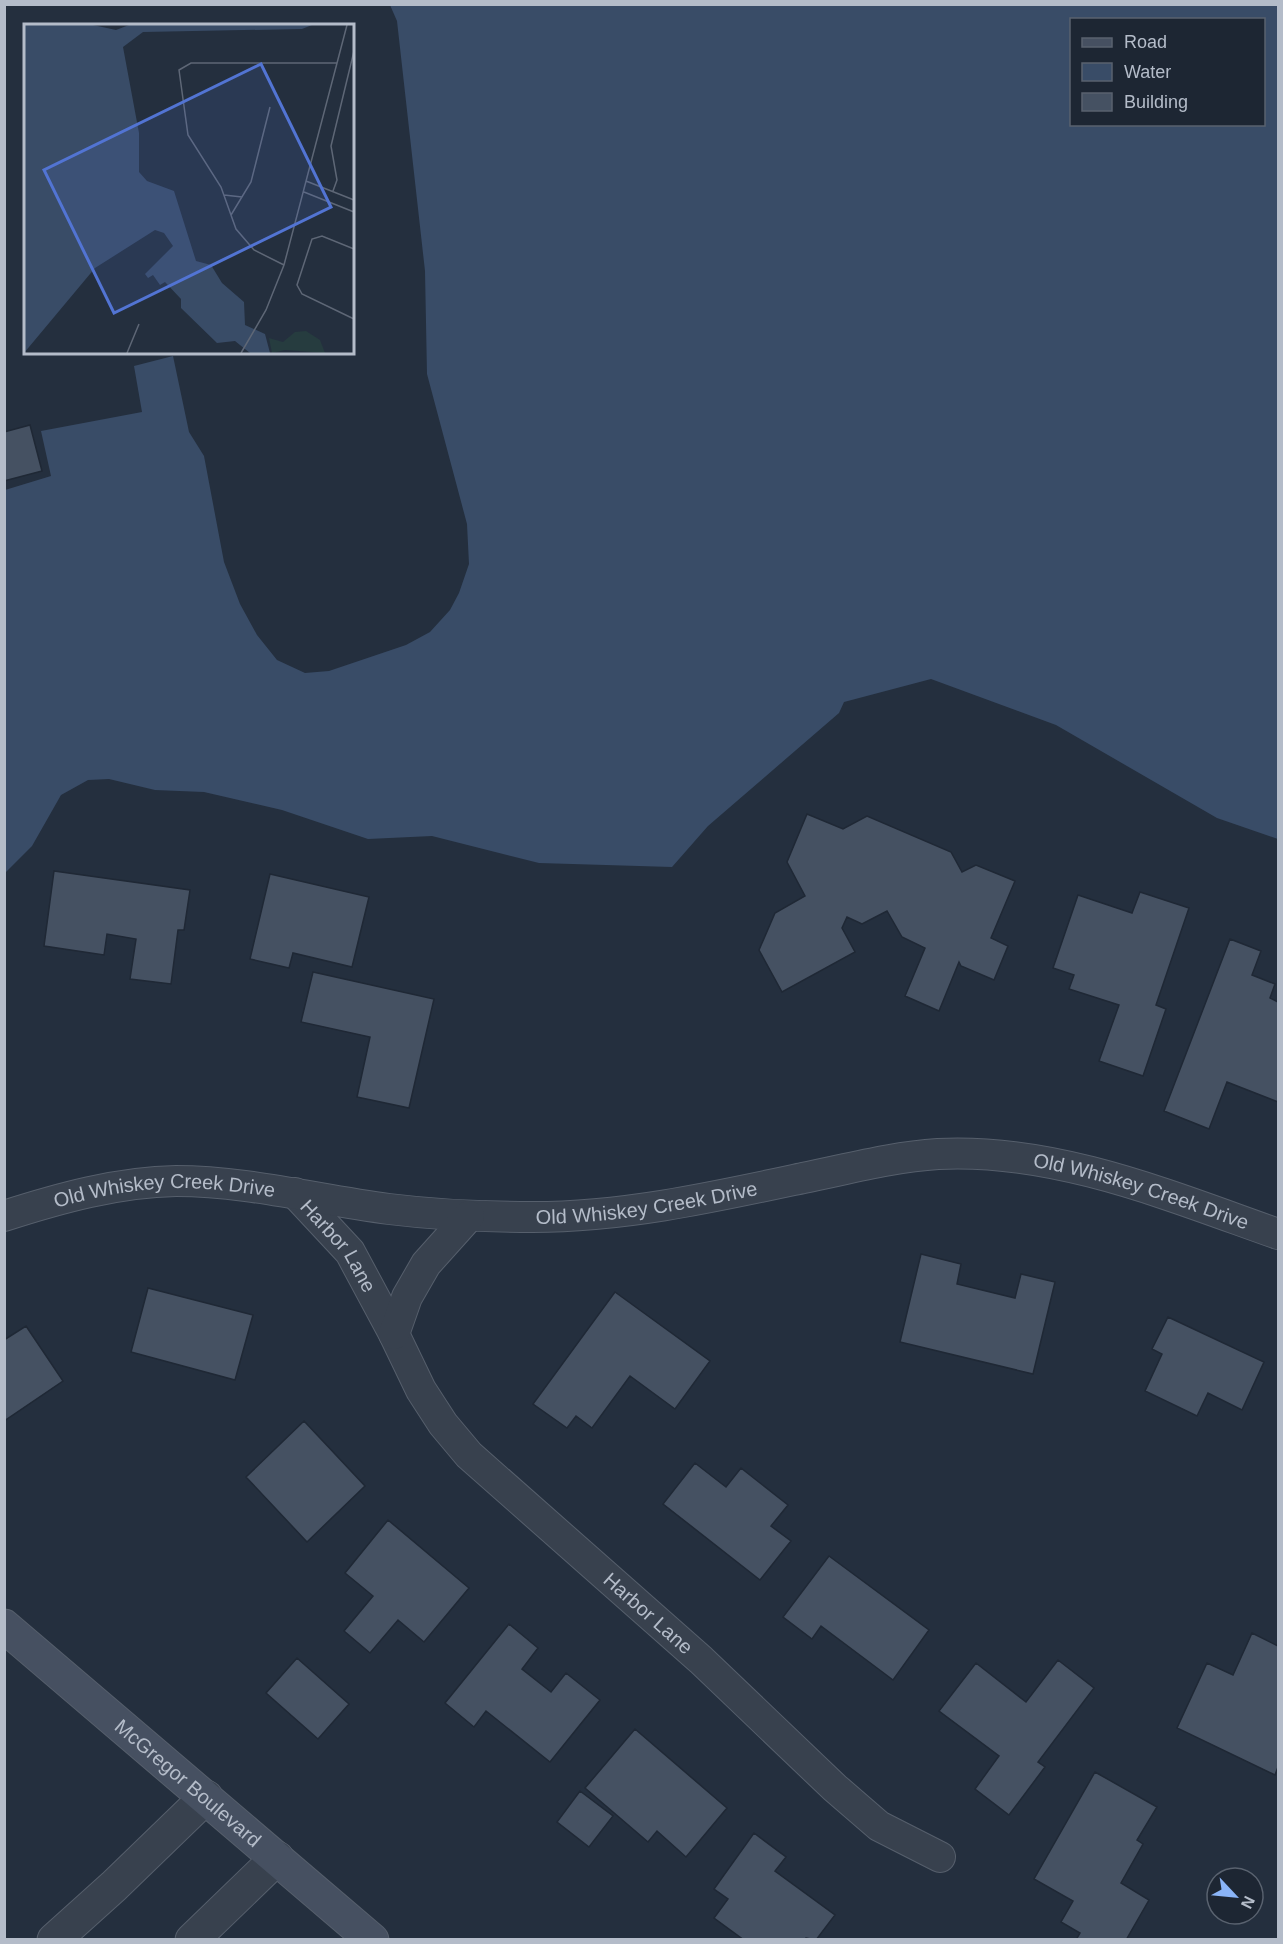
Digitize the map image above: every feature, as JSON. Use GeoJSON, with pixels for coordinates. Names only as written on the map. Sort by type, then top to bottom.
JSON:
{"type":"FeatureCollection","features":[{"type":"Feature","properties":{"kind":"main road","name":"McGregor Boulevard"},"geometry":{"type":"LineString","coordinates":[[4,1626],[372,1940]]}},
{"type":"Feature","properties":{"kind":"street","name":"Old Whiskey Creek Drive"},"geometry":{"type":"LineString","coordinates":[[4,1216],[118,1186],[176,1181],[295,1192],[386,1209],[442,1215],[538,1217],[619,1212],[699,1200],[902,1158],[941,1154],[1029,1160],[1075,1168],[1162,1193],[1278,1234]]}},
{"type":"Feature","properties":{"kind":"street","name":"Harbor Lane"},"geometry":{"type":"LineString","coordinates":[[295,1192],[350,1252],[421,1390],[443,1424],[469,1455],[701,1660],[870,1819],[879,1826],[940,1857]]}},
{"type":"Feature","properties":{"kind":"street"},"geometry":{"type":"LineString","coordinates":[[394,1334],[407,1297],[426,1264],[469,1216]]}},
{"type":"Feature","properties":{"kind":"street"},"geometry":{"type":"LineString","coordinates":[[54,1940],[206,1797]]}},
{"type":"Feature","properties":{"kind":"street"},"geometry":{"type":"LineString","coordinates":[[192,1940],[277,1858]]}},
{"type":"Feature","properties":{"kind":"water"},"geometry":{"type":"Polygon","coordinates":[[[390,5],[1278,5],[1278,839],[1217,818],[1056,725],[931,679],[844,702],[839,713],[708,826],[672,867],[539,863],[432,836],[368,839],[282,810],[204,792],[155,790],[109,779],[88,780],[61,795],[32,846],[5,873],[5,490],[51,476],[41,431],[142,412],[134,366],[173,356],[189,432],[204,456],[224,562],[240,604],[257,635],[277,660],[305,673],[329,671],[406,645],[430,632],[450,610],[459,593],[469,564],[467,524],[427,374],[425,271],[397,21],[390,5]]]}},
{"type":"Feature","properties":{"kind":"building"},"geometry":{"type":"Polygon","coordinates":[[[30,425],[42,471],[4,481],[4,432],[30,425]]]}},
{"type":"Feature","properties":{"kind":"building"},"geometry":{"type":"Polygon","coordinates":[[[807,814],[843,829],[867,816],[951,852],[962,872],[976,865],[1015,881],[991,938],[1008,946],[994,980],[961,966],[959,962],[939,1011],[905,996],[925,948],[902,937],[887,911],[862,924],[847,917],[842,928],[855,952],[782,992],[759,950],[775,913],[805,896],[787,862],[807,814]]]}},
{"type":"Feature","properties":{"kind":"building"},"geometry":{"type":"Polygon","coordinates":[[[54,871],[190,890],[184,930],[178,930],[171,984],[130,979],[136,939],[107,934],[104,955],[44,946],[54,871]]]}},
{"type":"Feature","properties":{"kind":"building"},"geometry":{"type":"Polygon","coordinates":[[[270,874],[369,897],[352,967],[293,953],[289,968],[250,959],[270,874]]]}},
{"type":"Feature","properties":{"kind":"building"},"geometry":{"type":"Polygon","coordinates":[[[1140,892],[1189,908],[1156,1005],[1166,1009],[1143,1076],[1099,1061],[1119,1005],[1069,989],[1074,975],[1053,968],[1078,895],[1132,913],[1140,892]]]}},
{"type":"Feature","properties":{"kind":"building"},"geometry":{"type":"Polygon","coordinates":[[[1230,939],[1261,951],[1252,975],[1275,984],[1270,998],[1278,1002],[1278,1102],[1227,1082],[1209,1129],[1164,1111],[1230,939]]]}},
{"type":"Feature","properties":{"kind":"building"},"geometry":{"type":"Polygon","coordinates":[[[313,972],[434,999],[409,1108],[357,1097],[370,1037],[301,1022],[313,972]]]}},
{"type":"Feature","properties":{"kind":"building"},"geometry":{"type":"Polygon","coordinates":[[[921,1254],[961,1264],[957,1284],[1015,1298],[1021,1274],[1055,1282],[1033,1374],[900,1342],[921,1254]]]}},
{"type":"Feature","properties":{"kind":"building"},"geometry":{"type":"Polygon","coordinates":[[[148,1288],[253,1315],[235,1380],[131,1352],[148,1288]]]}},
{"type":"Feature","properties":{"kind":"building"},"geometry":{"type":"Polygon","coordinates":[[[615,1292],[710,1361],[675,1409],[630,1376],[592,1428],[576,1416],[567,1428],[533,1404],[615,1292]]]}},
{"type":"Feature","properties":{"kind":"building"},"geometry":{"type":"Polygon","coordinates":[[[1168,1317],[1264,1362],[1242,1410],[1208,1393],[1197,1416],[1145,1391],[1162,1354],[1152,1349],[1168,1317]]]}},
{"type":"Feature","properties":{"kind":"building"},"geometry":{"type":"Polygon","coordinates":[[[26,1326],[63,1381],[4,1421],[4,1340],[26,1326]]]}},
{"type":"Feature","properties":{"kind":"building"},"geometry":{"type":"Polygon","coordinates":[[[304,1421],[365,1486],[307,1542],[246,1477],[304,1421]]]}},
{"type":"Feature","properties":{"kind":"building"},"geometry":{"type":"Polygon","coordinates":[[[695,1463],[726,1487],[741,1468],[788,1505],[771,1526],[791,1541],[760,1580],[663,1504],[695,1463]]]}},
{"type":"Feature","properties":{"kind":"building"},"geometry":{"type":"Polygon","coordinates":[[[388,1520],[469,1588],[424,1642],[398,1620],[370,1653],[344,1631],[373,1596],[345,1573],[388,1520]]]}},
{"type":"Feature","properties":{"kind":"building"},"geometry":{"type":"Polygon","coordinates":[[[829,1556],[929,1630],[893,1680],[821,1626],[812,1639],[783,1617],[829,1556]]]}},
{"type":"Feature","properties":{"kind":"building"},"geometry":{"type":"Polygon","coordinates":[[[509,1624],[538,1648],[522,1669],[551,1692],[566,1673],[600,1700],[550,1762],[486,1711],[474,1727],[445,1703],[509,1624]]]}},
{"type":"Feature","properties":{"kind":"building"},"geometry":{"type":"Polygon","coordinates":[[[1252,1633],[1278,1646],[1278,1767],[1275,1775],[1177,1728],[1207,1663],[1233,1675],[1252,1633]]]}},
{"type":"Feature","properties":{"kind":"building"},"geometry":{"type":"Polygon","coordinates":[[[297,1658],[349,1704],[318,1739],[266,1693],[297,1658]]]}},
{"type":"Feature","properties":{"kind":"building"},"geometry":{"type":"Polygon","coordinates":[[[1058,1660],[1094,1688],[1038,1762],[1045,1767],[1009,1815],[975,1789],[999,1756],[939,1711],[976,1663],[1026,1702],[1058,1660]]]}},
{"type":"Feature","properties":{"kind":"building"},"geometry":{"type":"Polygon","coordinates":[[[635,1729],[727,1808],[686,1857],[657,1831],[648,1842],[585,1788],[635,1729]]]}},
{"type":"Feature","properties":{"kind":"building"},"geometry":{"type":"Polygon","coordinates":[[[1095,1772],[1157,1807],[1137,1840],[1143,1844],[1121,1883],[1149,1900],[1126,1940],[1076,1940],[1080,1933],[1061,1922],[1073,1901],[1034,1879],[1095,1772]]]}},
{"type":"Feature","properties":{"kind":"building"},"geometry":{"type":"Polygon","coordinates":[[[580,1791],[613,1816],[589,1847],[557,1822],[580,1791]]]}},
{"type":"Feature","properties":{"kind":"building"},"geometry":{"type":"Polygon","coordinates":[[[754,1833],[786,1857],[775,1871],[835,1915],[816,1940],[806,1938],[804,1940],[744,1940],[714,1918],[728,1899],[714,1889],[754,1833]]]}}]}
